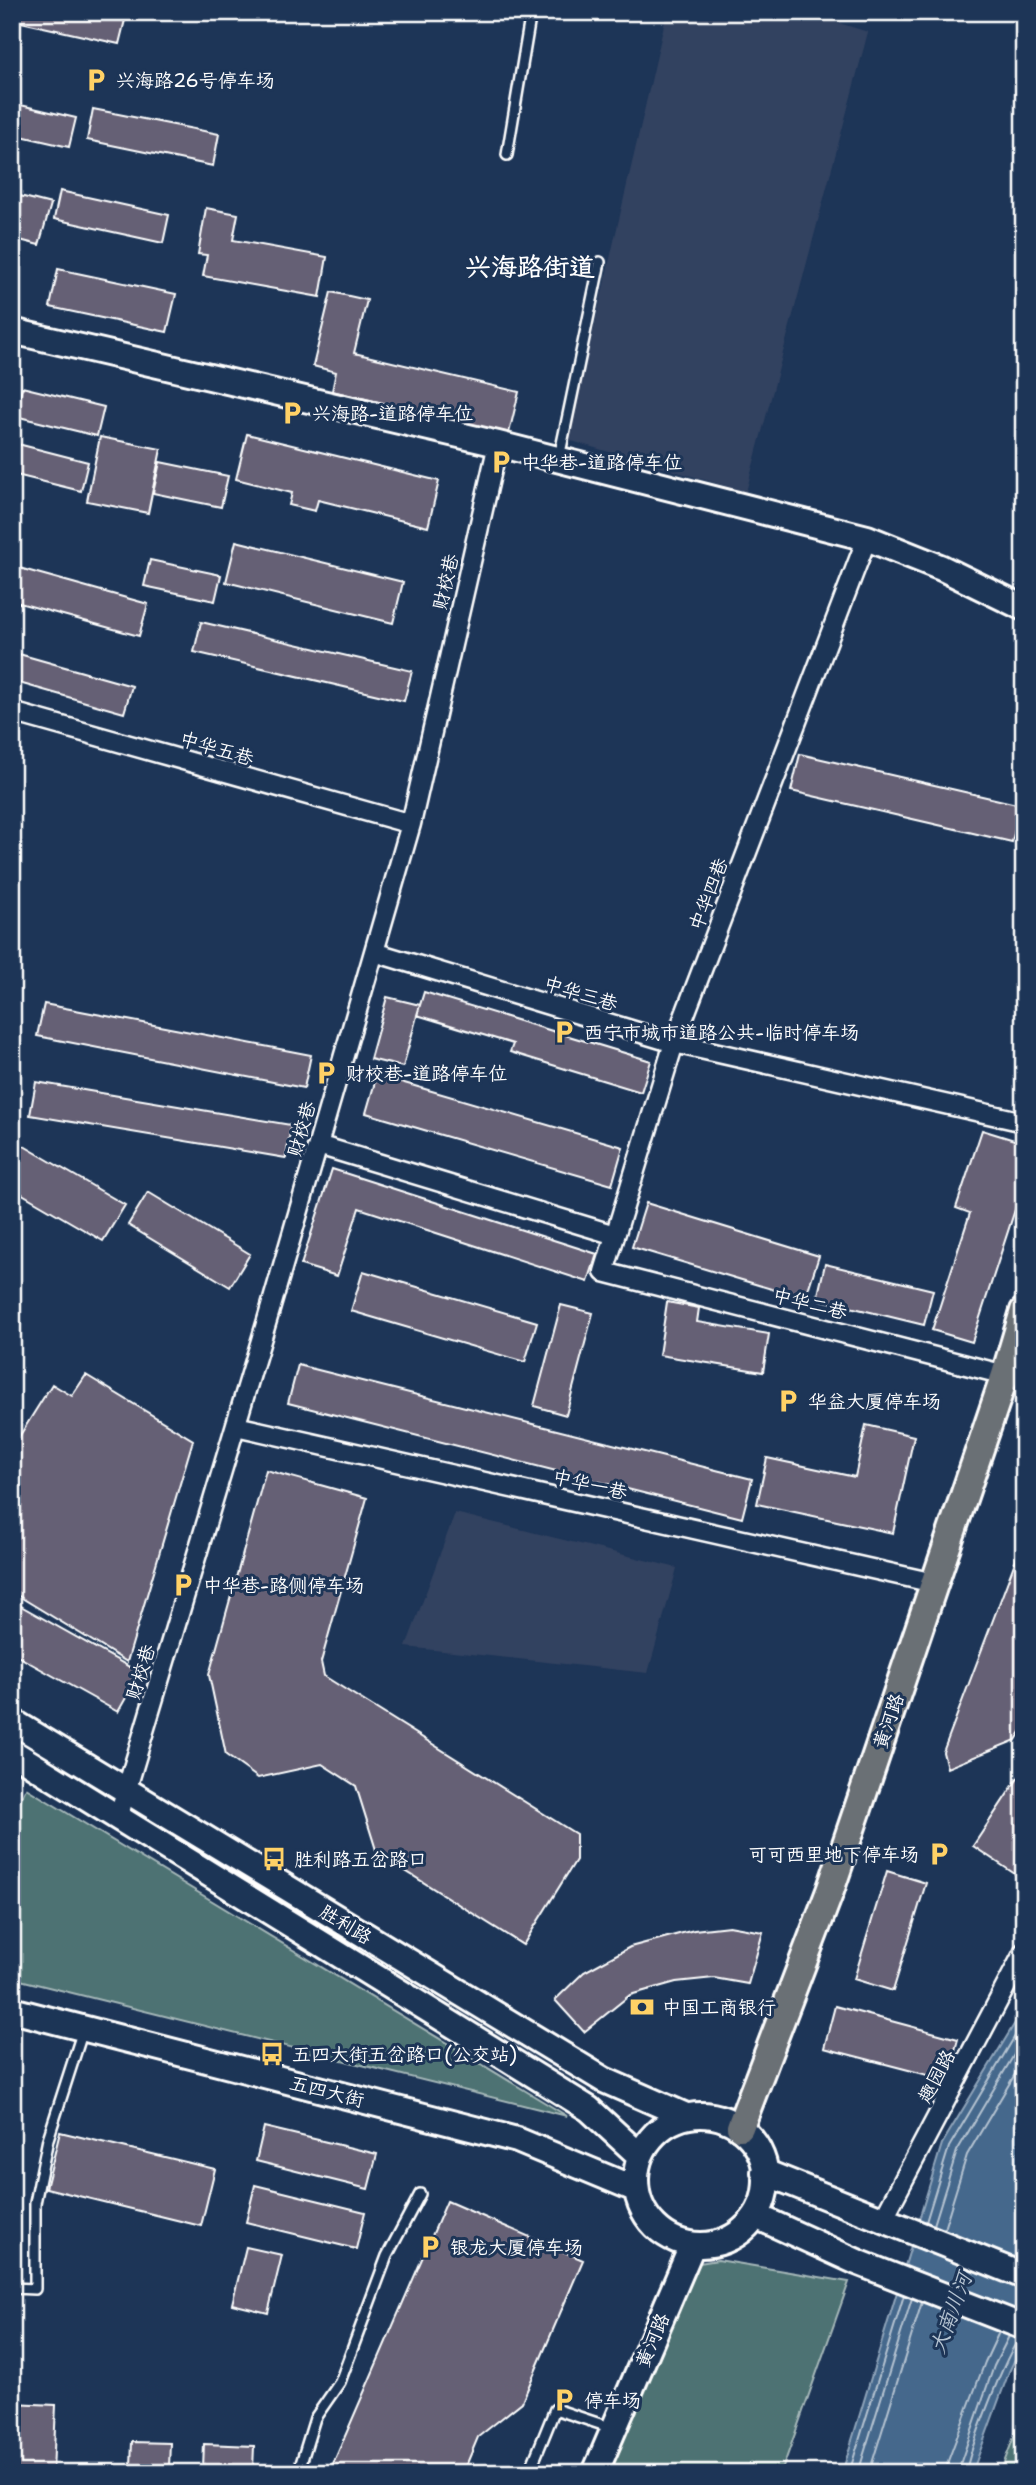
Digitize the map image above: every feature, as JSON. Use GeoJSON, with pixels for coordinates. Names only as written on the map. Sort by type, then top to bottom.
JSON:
{"type":"FeatureCollection","features":[{"type":"Feature","properties":{"kind":"main road"},"geometry":{"type":"LineString","coordinates":[[12,331],[498,444],[867,538],[942,568],[1024,608]]}},
{"type":"Feature","properties":{"kind":"main road","name":"黄河路"},"geometry":{"type":"LineString","coordinates":[[740,2127],[831,1891],[1005,1375],[1024,1311]]}},
{"type":"Feature","properties":{"kind":"main road","name":"胜利路"},"geometry":{"type":"LineString","coordinates":[[12,1721],[604,2080],[686,2116]]}},
{"type":"Feature","properties":{"kind":"main road","name":"胜利路"},"geometry":{"type":"LineString","coordinates":[[12,1752],[589,2109],[640,2156]]}},
{"type":"Feature","properties":{"kind":"main road","name":"五四大街"},"geometry":{"type":"LineString","coordinates":[[12,2010],[517,2140],[635,2189]]}},
{"type":"Feature","properties":{"kind":"main road"},"geometry":{"type":"LineString","coordinates":[[709,2115],[740,2127],[758,2148],[764,2161],[767,2184],[756,2216],[743,2231],[723,2242],[692,2246],[663,2234],[647,2218],[635,2189],[640,2156],[656,2132],[686,2116],[709,2115]]}},
{"type":"Feature","properties":{"kind":"main road"},"geometry":{"type":"LineString","coordinates":[[764,2172],[1024,2276]]}},
{"type":"Feature","properties":{"kind":"main road"},"geometry":{"type":"LineString","coordinates":[[756,2216],[880,2271],[1024,2327]]}},
{"type":"Feature","properties":{"kind":"main road","name":"黄河路"},"geometry":{"type":"LineString","coordinates":[[595,2473],[692,2246]]}},
{"type":"Feature","properties":{"kind":"street","name":"财校巷"},"geometry":{"type":"LineString","coordinates":[[118,1818],[236,1426],[411,824],[498,444]]}},
{"type":"Feature","properties":{"kind":"street","name":"中华四巷"},"geometry":{"type":"LineString","coordinates":[[604,1272],[674,1043],[867,538]]}},
{"type":"Feature","properties":{"kind":"street","name":"中华五巷"},"geometry":{"type":"LineString","coordinates":[[12,712],[411,824]]}},
{"type":"Feature","properties":{"kind":"street","name":"中华三巷"},"geometry":{"type":"LineString","coordinates":[[374,952],[674,1043],[1024,1122]]}},
{"type":"Feature","properties":{"kind":"street"},"geometry":{"type":"LineString","coordinates":[[318,1145],[615,1235]]}},
{"type":"Feature","properties":{"kind":"street","name":"中华二巷"},"geometry":{"type":"LineString","coordinates":[[604,1272],[1005,1375]]}},
{"type":"Feature","properties":{"kind":"street","name":"中华一巷"},"geometry":{"type":"LineString","coordinates":[[236,1426],[934,1583]]}},
{"type":"Feature","properties":{"kind":"street","name":"趣园路"},"geometry":{"type":"LineString","coordinates":[[891,2222],[1024,1952]]}},
{"type":"Feature","properties":{"kind":"lane"},"geometry":{"type":"LineString","coordinates":[[507,155],[531,12]]}},
{"type":"Feature","properties":{"kind":"lane"},"geometry":{"type":"LineString","coordinates":[[559,460],[600,262]]}},
{"type":"Feature","properties":{"kind":"lane"},"geometry":{"type":"LineString","coordinates":[[12,2288],[35,2289],[35,2203],[48,2139],[83,2029]]}},
{"type":"Feature","properties":{"kind":"lane"},"geometry":{"type":"LineString","coordinates":[[298,2473],[315,2418],[340,2382],[387,2256],[420,2194]]}},
{"type":"Feature","properties":{"kind":"lane"},"geometry":{"type":"LineString","coordinates":[[529,2473],[555,2409],[613,2429]]}},
{"type":"Feature","properties":{"kind":"shaded area"},"geometry":{"type":"Polygon","coordinates":[[[667,12],[803,12],[868,32],[746,492],[568,440],[667,12]]]}},
{"type":"Feature","properties":{"kind":"shaded area"},"geometry":{"type":"Polygon","coordinates":[[[455,1513],[677,1568],[648,1673],[406,1647],[455,1513]]]}},
{"type":"Feature","properties":{"kind":"green space"},"geometry":{"type":"Polygon","coordinates":[[[26,1788],[567,2116],[12,1978],[12,1818],[26,1788]]]}},
{"type":"Feature","properties":{"kind":"green space"},"geometry":{"type":"Polygon","coordinates":[[[718,2260],[849,2282],[781,2473],[610,2473],[693,2264],[718,2260]]]}},
{"type":"Feature","properties":{"kind":"green space"},"geometry":{"type":"Polygon","coordinates":[[[1024,2411],[1024,2473],[1000,2473],[1024,2411]]]}},
{"type":"Feature","properties":{"kind":"water","name":"大南川河"},"geometry":{"type":"Polygon","coordinates":[[[1024,2008],[1024,2340],[1009,2372],[972,2473],[842,2473],[942,2144],[1024,2008]]]}},
{"type":"Feature","properties":{"kind":"building"},"geometry":{"type":"Polygon","coordinates":[[[12,12],[127,12],[119,44],[12,20],[12,12]]]}},
{"type":"Feature","properties":{"kind":"building"},"geometry":{"type":"Polygon","coordinates":[[[12,103],[76,118],[69,147],[12,134],[12,103]]]}},
{"type":"Feature","properties":{"kind":"building"},"geometry":{"type":"Polygon","coordinates":[[[93,109],[219,134],[213,166],[87,140],[93,109]]]}},
{"type":"Feature","properties":{"kind":"building"},"geometry":{"type":"Polygon","coordinates":[[[60,191],[169,215],[163,243],[54,219],[60,191]]]}},
{"type":"Feature","properties":{"kind":"building"},"geometry":{"type":"Polygon","coordinates":[[[12,194],[51,204],[39,245],[12,238],[12,194]]]}},
{"type":"Feature","properties":{"kind":"building"},"geometry":{"type":"Polygon","coordinates":[[[206,208],[238,214],[233,240],[327,257],[320,297],[203,276],[207,255],[198,254],[206,208]]]}},
{"type":"Feature","properties":{"kind":"building"},"geometry":{"type":"Polygon","coordinates":[[[58,269],[176,294],[167,332],[50,307],[58,269]]]}},
{"type":"Feature","properties":{"kind":"building"},"geometry":{"type":"Polygon","coordinates":[[[331,292],[367,300],[354,353],[519,392],[509,433],[332,391],[336,372],[313,366],[331,292]]]}},
{"type":"Feature","properties":{"kind":"building"},"geometry":{"type":"Polygon","coordinates":[[[22,387],[104,407],[97,436],[15,416],[22,387]]]}},
{"type":"Feature","properties":{"kind":"building"},"geometry":{"type":"Polygon","coordinates":[[[247,434],[439,481],[428,527],[318,500],[315,511],[289,505],[292,493],[236,479],[247,434]]]}},
{"type":"Feature","properties":{"kind":"building"},"geometry":{"type":"Polygon","coordinates":[[[100,437],[161,449],[148,513],[87,501],[100,437]]]}},
{"type":"Feature","properties":{"kind":"building"},"geometry":{"type":"Polygon","coordinates":[[[14,443],[88,462],[81,491],[12,474],[14,443]]]}},
{"type":"Feature","properties":{"kind":"building"},"geometry":{"type":"Polygon","coordinates":[[[160,462],[228,476],[221,507],[153,493],[160,462]]]}},
{"type":"Feature","properties":{"kind":"building"},"geometry":{"type":"Polygon","coordinates":[[[236,541],[403,582],[393,623],[226,582],[236,541]]]}},
{"type":"Feature","properties":{"kind":"building"},"geometry":{"type":"Polygon","coordinates":[[[150,560],[221,575],[215,601],[144,586],[150,560]]]}},
{"type":"Feature","properties":{"kind":"building"},"geometry":{"type":"Polygon","coordinates":[[[12,566],[148,604],[139,636],[12,601],[12,566]]]}},
{"type":"Feature","properties":{"kind":"building"},"geometry":{"type":"Polygon","coordinates":[[[201,622],[412,671],[404,701],[194,652],[201,622]]]}},
{"type":"Feature","properties":{"kind":"building"},"geometry":{"type":"Polygon","coordinates":[[[12,652],[132,686],[124,713],[12,681],[12,652]]]}},
{"type":"Feature","properties":{"kind":"building"},"geometry":{"type":"Polygon","coordinates":[[[800,754],[1021,805],[1012,842],[791,791],[800,754]]]}},
{"type":"Feature","properties":{"kind":"building"},"geometry":{"type":"Polygon","coordinates":[[[424,992],[651,1061],[641,1092],[510,1052],[513,1044],[417,1015],[424,992]]]}},
{"type":"Feature","properties":{"kind":"building"},"geometry":{"type":"Polygon","coordinates":[[[387,997],[420,1005],[403,1067],[370,1059],[387,997]]]}},
{"type":"Feature","properties":{"kind":"building"},"geometry":{"type":"Polygon","coordinates":[[[44,1004],[311,1055],[304,1088],[37,1036],[44,1004]]]}},
{"type":"Feature","properties":{"kind":"building"},"geometry":{"type":"Polygon","coordinates":[[[377,1075],[623,1147],[612,1185],[366,1113],[377,1075]]]}},
{"type":"Feature","properties":{"kind":"building"},"geometry":{"type":"Polygon","coordinates":[[[36,1082],[291,1125],[286,1158],[30,1115],[36,1082]]]}},
{"type":"Feature","properties":{"kind":"building"},"geometry":{"type":"Polygon","coordinates":[[[982,1130],[1024,1143],[1024,1182],[972,1342],[932,1330],[970,1213],[956,1208],[982,1130]]]}},
{"type":"Feature","properties":{"kind":"building"},"geometry":{"type":"Polygon","coordinates":[[[12,1139],[125,1205],[103,1241],[12,1188],[12,1139]]]}},
{"type":"Feature","properties":{"kind":"building"},"geometry":{"type":"Polygon","coordinates":[[[332,1169],[597,1254],[588,1282],[359,1208],[337,1276],[301,1265],[332,1169]]]}},
{"type":"Feature","properties":{"kind":"building"},"geometry":{"type":"Polygon","coordinates":[[[148,1192],[250,1254],[230,1287],[128,1225],[148,1192]]]}},
{"type":"Feature","properties":{"kind":"building"},"geometry":{"type":"Polygon","coordinates":[[[646,1203],[819,1256],[805,1299],[632,1247],[646,1203]]]}},
{"type":"Feature","properties":{"kind":"building"},"geometry":{"type":"Polygon","coordinates":[[[825,1264],[933,1290],[924,1325],[817,1299],[825,1264]]]}},
{"type":"Feature","properties":{"kind":"building"},"geometry":{"type":"Polygon","coordinates":[[[363,1271],[537,1322],[525,1362],[351,1311],[363,1271]]]}},
{"type":"Feature","properties":{"kind":"building"},"geometry":{"type":"Polygon","coordinates":[[[667,1302],[699,1308],[697,1322],[769,1334],[763,1372],[659,1355],[667,1302]]]}},
{"type":"Feature","properties":{"kind":"building"},"geometry":{"type":"Polygon","coordinates":[[[561,1305],[593,1313],[566,1415],[534,1406],[561,1305]]]}},
{"type":"Feature","properties":{"kind":"building"},"geometry":{"type":"Polygon","coordinates":[[[298,1365],[752,1479],[742,1518],[288,1403],[298,1365]]]}},
{"type":"Feature","properties":{"kind":"building"},"geometry":{"type":"Polygon","coordinates":[[[86,1375],[193,1440],[127,1662],[12,1592],[12,1448],[52,1384],[72,1396],[86,1375]]]}},
{"type":"Feature","properties":{"kind":"building"},"geometry":{"type":"Polygon","coordinates":[[[866,1425],[914,1436],[893,1533],[757,1504],[767,1458],[855,1477],[866,1425]]]}},
{"type":"Feature","properties":{"kind":"building"},"geometry":{"type":"Polygon","coordinates":[[[266,1470],[367,1498],[321,1662],[324,1676],[576,1834],[576,1860],[523,1945],[377,1853],[356,1786],[322,1764],[258,1778],[226,1755],[209,1675],[266,1470]]]}},
{"type":"Feature","properties":{"kind":"building"},"geometry":{"type":"Polygon","coordinates":[[[1024,1538],[1024,1727],[1016,1740],[947,1768],[943,1752],[1024,1538]]]}},
{"type":"Feature","properties":{"kind":"building"},"geometry":{"type":"Polygon","coordinates":[[[12,1601],[140,1673],[118,1712],[12,1653],[12,1601]]]}},
{"type":"Feature","properties":{"kind":"building"},"geometry":{"type":"Polygon","coordinates":[[[1024,1769],[1024,1880],[973,1846],[1024,1769]]]}},
{"type":"Feature","properties":{"kind":"building"},"geometry":{"type":"Polygon","coordinates":[[[887,1871],[926,1883],[893,1991],[854,1979],[887,1871]]]}},
{"type":"Feature","properties":{"kind":"building"},"geometry":{"type":"Polygon","coordinates":[[[729,1926],[763,1932],[748,1984],[714,1978],[676,1982],[630,1995],[584,2032],[555,2000],[584,1972],[630,1947],[694,1930],[729,1926]]]}},
{"type":"Feature","properties":{"kind":"building"},"geometry":{"type":"Polygon","coordinates":[[[835,2006],[958,2039],[947,2080],[824,2048],[835,2006]]]}},
{"type":"Feature","properties":{"kind":"building"},"geometry":{"type":"Polygon","coordinates":[[[264,2127],[377,2154],[368,2189],[256,2161],[264,2127]]]}},
{"type":"Feature","properties":{"kind":"building"},"geometry":{"type":"Polygon","coordinates":[[[60,2132],[215,2169],[201,2226],[46,2188],[60,2132]]]}},
{"type":"Feature","properties":{"kind":"building"},"geometry":{"type":"Polygon","coordinates":[[[255,2185],[365,2212],[356,2249],[246,2222],[255,2185]]]}},
{"type":"Feature","properties":{"kind":"building"},"geometry":{"type":"Polygon","coordinates":[[[447,2201],[583,2260],[522,2402],[478,2437],[463,2473],[329,2473],[447,2201]]]}},
{"type":"Feature","properties":{"kind":"building"},"geometry":{"type":"Polygon","coordinates":[[[246,2247],[282,2255],[268,2313],[232,2304],[246,2247]]]}},
{"type":"Feature","properties":{"kind":"building"},"geometry":{"type":"Polygon","coordinates":[[[12,2403],[56,2405],[53,2473],[12,2473],[12,2403]]]}},
{"type":"Feature","properties":{"kind":"building"},"geometry":{"type":"Polygon","coordinates":[[[132,2442],[170,2443],[169,2467],[176,2467],[175,2473],[125,2473],[125,2466],[131,2466],[132,2442]]]}},
{"type":"Feature","properties":{"kind":"building"},"geometry":{"type":"Polygon","coordinates":[[[204,2444],[254,2446],[253,2469],[248,2469],[248,2473],[210,2473],[210,2468],[203,2468],[204,2444]]]}},
{"type":"Feature","properties":{"kind":"place","name":"兴海路26号停车场"},"geometry":{"type":"Point","coordinates":[96,80]}},
{"type":"Feature","properties":{"kind":"place","name":"兴海路-道路停车位"},"geometry":{"type":"Point","coordinates":[292,413]}},
{"type":"Feature","properties":{"kind":"place","name":"中华巷-道路停车位"},"geometry":{"type":"Point","coordinates":[501,462]}},
{"type":"Feature","properties":{"kind":"place","name":"西宁市城市道路公共-临时停车场"},"geometry":{"type":"Point","coordinates":[564,1032]}},
{"type":"Feature","properties":{"kind":"place","name":"财校巷-道路停车位"},"geometry":{"type":"Point","coordinates":[326,1073]}},
{"type":"Feature","properties":{"kind":"place","name":"华益大厦停车场"},"geometry":{"type":"Point","coordinates":[788,1401]}},
{"type":"Feature","properties":{"kind":"place","name":"中华巷-路侧停车场"},"geometry":{"type":"Point","coordinates":[183,1585]}},
{"type":"Feature","properties":{"kind":"place","name":"可可西里地下停车场"},"geometry":{"type":"Point","coordinates":[939,1854]}},
{"type":"Feature","properties":{"kind":"place","name":"胜利路五岔路口"},"geometry":{"type":"Point","coordinates":[274,1859]}},
{"type":"Feature","properties":{"kind":"place","name":"中国工商银行"},"geometry":{"type":"Point","coordinates":[642,2007]}},
{"type":"Feature","properties":{"kind":"place","name":"五四大街五岔路口(公交站)"},"geometry":{"type":"Point","coordinates":[272,2054]}},
{"type":"Feature","properties":{"kind":"place","name":"银龙大厦停车场"},"geometry":{"type":"Point","coordinates":[430,2247]}},
{"type":"Feature","properties":{"kind":"place","name":"停车场"},"geometry":{"type":"Point","coordinates":[564,2400]}},
{"type":"Feature","properties":{"kind":"district","name":"兴海路街道"},"geometry":{"type":"Point","coordinates":[530,267]}}]}
